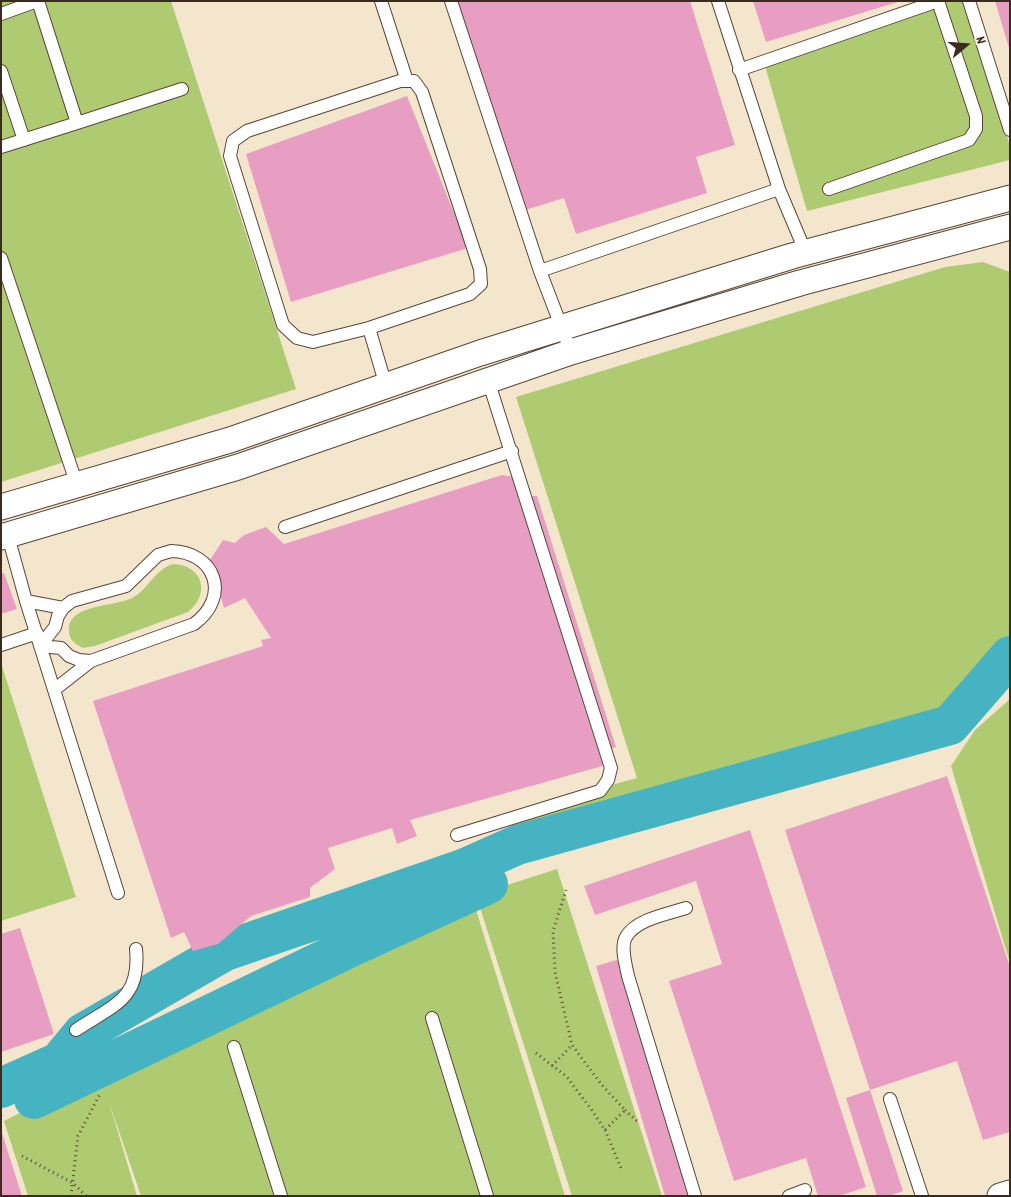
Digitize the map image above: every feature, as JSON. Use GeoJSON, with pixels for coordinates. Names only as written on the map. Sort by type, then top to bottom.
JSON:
{"type":"FeatureCollection","features":[{"type":"Feature","properties":{"kind":"street"},"geometry":{"type":"LineString","coordinates":[[1,507],[230,440],[480,354],[806,252],[1010,198]]}},
{"type":"Feature","properties":{"kind":"street"},"geometry":{"type":"LineString","coordinates":[[5,536],[238,467],[571,352],[800,283],[1010,227]]}},
{"type":"Feature","properties":{"kind":"street"},"geometry":{"type":"LineString","coordinates":[[1000,1196],[1010,1193]]}},
{"type":"Feature","properties":{"kind":"lane"},"geometry":{"type":"LineString","coordinates":[[1,14],[38,1],[77,123]]}},
{"type":"Feature","properties":{"kind":"lane"},"geometry":{"type":"LineString","coordinates":[[381,1],[407,81]]}},
{"type":"Feature","properties":{"kind":"lane"},"geometry":{"type":"LineString","coordinates":[[451,1],[540,271],[571,352]]}},
{"type":"Feature","properties":{"kind":"lane"},"geometry":{"type":"LineString","coordinates":[[718,1],[779,189],[806,252]]}},
{"type":"Feature","properties":{"kind":"lane"},"geometry":{"type":"LineString","coordinates":[[739,70],[938,1],[976,116],[976,129],[969,140],[829,189]]}},
{"type":"Feature","properties":{"kind":"lane"},"geometry":{"type":"LineString","coordinates":[[969,1],[1010,130]]}},
{"type":"Feature","properties":{"kind":"lane"},"geometry":{"type":"LineString","coordinates":[[1,71],[24,140]]}},
{"type":"Feature","properties":{"kind":"lane"},"geometry":{"type":"LineString","coordinates":[[400,80],[414,81],[422,92],[480,269],[481,284],[470,294],[369,328],[313,342],[297,338],[283,325],[230,156],[233,141],[247,131],[400,80]]}},
{"type":"Feature","properties":{"kind":"lane"},"geometry":{"type":"LineString","coordinates":[[1,147],[182,90]]}},
{"type":"Feature","properties":{"kind":"lane"},"geometry":{"type":"LineString","coordinates":[[540,271],[779,189]]}},
{"type":"Feature","properties":{"kind":"lane"},"geometry":{"type":"LineString","coordinates":[[1,258],[77,485]]}},
{"type":"Feature","properties":{"kind":"lane"},"geometry":{"type":"LineString","coordinates":[[369,328],[386,386]]}},
{"type":"Feature","properties":{"kind":"lane"},"geometry":{"type":"LineString","coordinates":[[457,835],[600,791],[608,780],[612,768],[488,380]]}},
{"type":"Feature","properties":{"kind":"lane"},"geometry":{"type":"LineString","coordinates":[[285,527],[512,451]]}},
{"type":"Feature","properties":{"kind":"lane"},"geometry":{"type":"LineString","coordinates":[[5,536],[118,893]]}},
{"type":"Feature","properties":{"kind":"lane"},"geometry":{"type":"LineString","coordinates":[[40,646],[55,627],[58,616],[63,608],[72,601],[126,586],[158,555],[171,551],[190,554],[208,566],[214,578],[215,592],[212,605],[204,616],[194,624],[91,661],[54,690]]}},
{"type":"Feature","properties":{"kind":"lane"},"geometry":{"type":"LineString","coordinates":[[26,601],[63,608]]}},
{"type":"Feature","properties":{"kind":"lane"},"geometry":{"type":"LineString","coordinates":[[1,646],[37,633]]}},
{"type":"Feature","properties":{"kind":"lane"},"geometry":{"type":"LineString","coordinates":[[40,646],[62,648],[74,658],[91,661]]}},
{"type":"Feature","properties":{"kind":"lane"},"geometry":{"type":"LineString","coordinates":[[686,908],[637,925],[625,937],[623,952],[628,976],[696,1196]]}},
{"type":"Feature","properties":{"kind":"lane"},"geometry":{"type":"LineString","coordinates":[[76,1030],[128,996],[138,971],[136,949]]}},
{"type":"Feature","properties":{"kind":"lane"},"geometry":{"type":"LineString","coordinates":[[432,1018],[487,1196]]}},
{"type":"Feature","properties":{"kind":"lane"},"geometry":{"type":"LineString","coordinates":[[234,1047],[281,1196]]}},
{"type":"Feature","properties":{"kind":"lane"},"geometry":{"type":"LineString","coordinates":[[890,1100],[922,1196]]}},
{"type":"Feature","properties":{"kind":"lane"},"geometry":{"type":"LineString","coordinates":[[789,1196],[805,1190]]}},
{"type":"Feature","properties":{"kind":"path"},"geometry":{"type":"LineString","coordinates":[[566,890],[553,931],[555,972],[572,1045],[601,1084],[639,1123]]}},
{"type":"Feature","properties":{"kind":"path"},"geometry":{"type":"LineString","coordinates":[[552,1066],[572,1045]]}},
{"type":"Feature","properties":{"kind":"path"},"geometry":{"type":"LineString","coordinates":[[536,1053],[566,1076],[591,1109],[604,1130],[621,1168]]}},
{"type":"Feature","properties":{"kind":"path"},"geometry":{"type":"LineString","coordinates":[[72,1196],[78,1136],[100,1094]]}},
{"type":"Feature","properties":{"kind":"path"},"geometry":{"type":"LineString","coordinates":[[604,1130],[625,1110]]}},
{"type":"Feature","properties":{"kind":"path"},"geometry":{"type":"LineString","coordinates":[[22,1156],[72,1183],[86,1196]]}},
{"type":"Feature","properties":{"kind":"green space"},"geometry":{"type":"Polygon","coordinates":[[[1,1],[171,1],[296,389],[1,482],[1,1]]]}},
{"type":"Feature","properties":{"kind":"green space"},"geometry":{"type":"Polygon","coordinates":[[[946,1],[963,1],[1010,146],[1010,160],[807,211],[763,59],[946,1]]]}},
{"type":"Feature","properties":{"kind":"green space"},"geometry":{"type":"Polygon","coordinates":[[[983,262],[1010,272],[1010,638],[950,712],[529,842],[510,825],[451,829],[637,778],[516,397],[945,267],[983,262]]]}},
{"type":"Feature","properties":{"kind":"green space"},"geometry":{"type":"Polygon","coordinates":[[[173,564],[191,569],[197,575],[200,582],[200,597],[188,612],[95,646],[83,648],[71,639],[69,634],[70,622],[75,616],[83,611],[132,598],[156,575],[173,564]]]}},
{"type":"Feature","properties":{"kind":"green space"},"geometry":{"type":"Polygon","coordinates":[[[1,663],[76,897],[1,921],[1,663]]]}},
{"type":"Feature","properties":{"kind":"green space"},"geometry":{"type":"Polygon","coordinates":[[[1010,699],[1010,963],[951,766],[975,730],[1010,699]]]}},
{"type":"Feature","properties":{"kind":"green space"},"geometry":{"type":"Polygon","coordinates":[[[557,869],[662,1196],[572,1196],[476,895],[557,869]]]}},
{"type":"Feature","properties":{"kind":"green space"},"geometry":{"type":"Polygon","coordinates":[[[472,897],[565,1196],[141,1196],[109,1102],[137,1196],[28,1196],[4,1121],[100,1072],[472,897]]]}},
{"type":"Feature","properties":{"kind":"building"},"geometry":{"type":"Polygon","coordinates":[[[456,1],[690,1],[735,145],[696,157],[707,193],[576,234],[564,198],[522,211],[456,1]]]}},
{"type":"Feature","properties":{"kind":"building"},"geometry":{"type":"Polygon","coordinates":[[[753,1],[898,1],[898,2],[766,42],[753,1]]]}},
{"type":"Feature","properties":{"kind":"building"},"geometry":{"type":"Polygon","coordinates":[[[995,1],[1010,1],[1010,48],[1009,48],[995,1]]]}},
{"type":"Feature","properties":{"kind":"building"},"geometry":{"type":"Polygon","coordinates":[[[407,96],[468,248],[291,302],[246,154],[407,96]]]}},
{"type":"Feature","properties":{"kind":"building"},"geometry":{"type":"Polygon","coordinates":[[[502,475],[520,478],[530,496],[537,496],[616,747],[602,752],[606,765],[410,820],[417,836],[397,844],[392,828],[328,848],[335,869],[310,888],[310,897],[251,916],[218,944],[193,951],[184,932],[171,938],[93,701],[263,646],[261,640],[271,638],[245,598],[224,608],[210,560],[223,540],[235,543],[244,535],[266,527],[284,544],[502,475]]]}},
{"type":"Feature","properties":{"kind":"building"},"geometry":{"type":"Polygon","coordinates":[[[4,573],[17,609],[1,614],[1,574],[4,573]]]}},
{"type":"Feature","properties":{"kind":"building"},"geometry":{"type":"Polygon","coordinates":[[[947,776],[1010,967],[1010,1132],[983,1140],[957,1061],[870,1090],[785,830],[947,776]]]}},
{"type":"Feature","properties":{"kind":"building"},"geometry":{"type":"Polygon","coordinates":[[[750,830],[866,1187],[839,1196],[818,1196],[806,1158],[734,1181],[669,981],[722,964],[696,881],[595,915],[584,886],[750,830]]]}},
{"type":"Feature","properties":{"kind":"building"},"geometry":{"type":"Polygon","coordinates":[[[20,928],[54,1034],[1,1052],[1,934],[20,928]]]}},
{"type":"Feature","properties":{"kind":"building"},"geometry":{"type":"Polygon","coordinates":[[[620,959],[691,1196],[665,1196],[596,966],[620,959]]]}},
{"type":"Feature","properties":{"kind":"building"},"geometry":{"type":"Polygon","coordinates":[[[870,1090],[903,1191],[889,1196],[877,1196],[846,1098],[870,1090]]]}},
{"type":"Feature","properties":{"kind":"building"},"geometry":{"type":"Polygon","coordinates":[[[2,1133],[22,1196],[1,1196],[2,1133]]]}},
{"type":"Feature","properties":{"kind":"waterway"},"geometry":{"type":"LineString","coordinates":[[1,1088],[59,1062],[83,1033],[225,951],[463,869],[517,845],[950,725],[1010,656]]}},
{"type":"Feature","properties":{"kind":"waterway"},"geometry":{"type":"LineString","coordinates":[[34,1099],[353,946],[488,884]]}}]}
